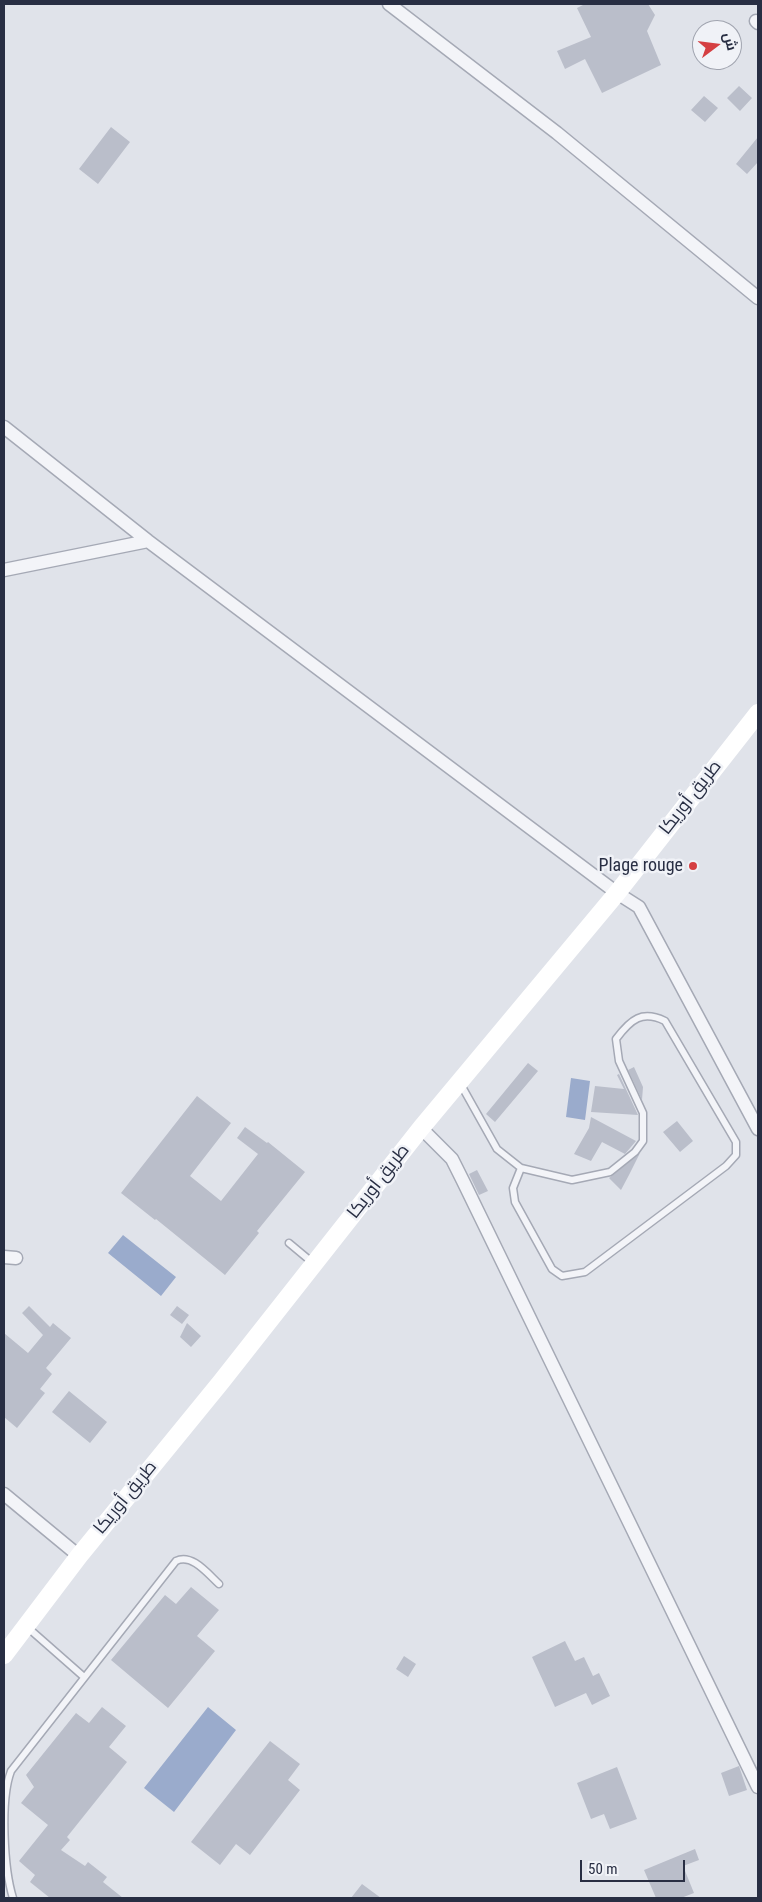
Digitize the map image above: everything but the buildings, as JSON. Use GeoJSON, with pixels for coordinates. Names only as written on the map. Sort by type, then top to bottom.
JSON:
{"type":"FeatureCollection","features":[{"type":"Feature","properties":{"kind":"street"},"geometry":{"type":"LineString","coordinates":[[389,4],[557,133],[758,298]]}},
{"type":"Feature","properties":{"kind":"street"},"geometry":{"type":"LineString","coordinates":[[4,427],[148,541],[639,907],[758,1129]]}},
{"type":"Feature","properties":{"kind":"street"},"geometry":{"type":"LineString","coordinates":[[4,570],[148,541]]}},
{"type":"Feature","properties":{"kind":"street","name":"طريق أوريكا"},"geometry":{"type":"LineString","coordinates":[[4,1654],[79,1556],[221,1382],[421,1128],[617,892],[758,713]]}},
{"type":"Feature","properties":{"kind":"street"},"geometry":{"type":"LineString","coordinates":[[421,1128],[452,1159],[758,1787]]}},
{"type":"Feature","properties":{"kind":"street"},"geometry":{"type":"LineString","coordinates":[[4,1494],[79,1556]]}},
{"type":"Feature","properties":{"kind":"lane"},"geometry":{"type":"LineString","coordinates":[[459,1082],[497,1150],[521,1168],[572,1180],[610,1172],[635,1152],[643,1142],[643,1114],[619,1061],[616,1038],[624,1027],[643,1015],[653,1015],[665,1021],[736,1142],[736,1155],[726,1166],[585,1272],[562,1276],[552,1269],[515,1202],[513,1188],[521,1168]]}},
{"type":"Feature","properties":{"kind":"lane"},"geometry":{"type":"LineString","coordinates":[[289,1243],[314,1264]]}},
{"type":"Feature","properties":{"kind":"lane"},"geometry":{"type":"LineString","coordinates":[[13,1898],[6,1859],[4,1795],[10,1772],[176,1561],[184,1558],[193,1561],[220,1584]]}},
{"type":"Feature","properties":{"kind":"lane"},"geometry":{"type":"LineString","coordinates":[[25,1626],[84,1677]]}},
{"type":"Feature","properties":{"kind":"water"},"geometry":{"type":"Polygon","coordinates":[[[571,1078],[590,1081],[585,1120],[566,1117],[571,1078]]]}},
{"type":"Feature","properties":{"kind":"water"},"geometry":{"type":"Polygon","coordinates":[[[123,1235],[176,1277],[161,1296],[108,1253],[123,1235]]]}},
{"type":"Feature","properties":{"kind":"water"},"geometry":{"type":"Polygon","coordinates":[[[208,1707],[236,1730],[174,1812],[144,1788],[208,1707]]]}},
{"type":"Feature","properties":{"kind":"place","name":"Plage rouge"},"geometry":{"type":"Point","coordinates":[693,866]}}]}
